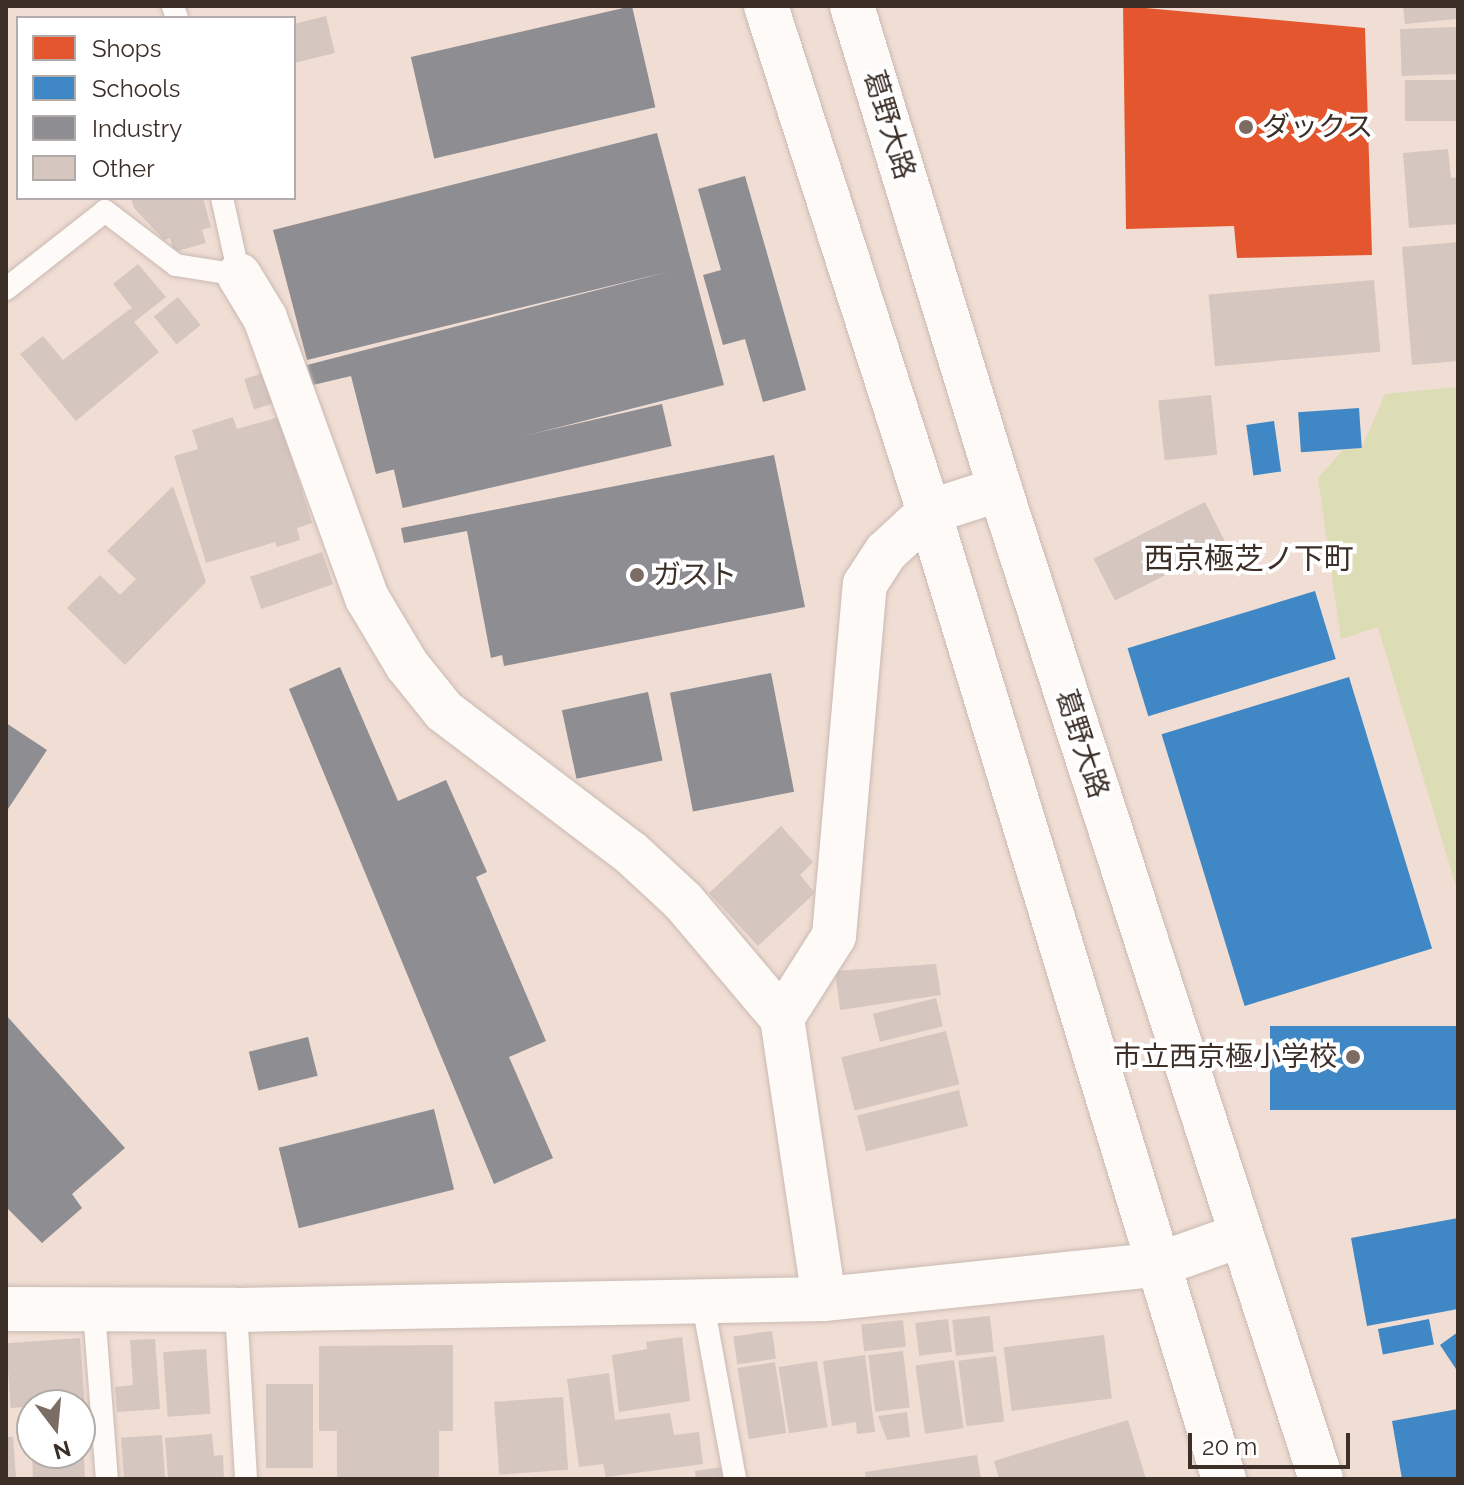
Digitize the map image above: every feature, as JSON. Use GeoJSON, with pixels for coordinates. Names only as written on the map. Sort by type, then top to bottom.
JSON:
{"type":"FeatureCollection","features":[{"type":"Feature","properties":{"kind":"street"},"geometry":{"type":"LineString","coordinates":[[766,6],[929,512],[1224,1479]]}},
{"type":"Feature","properties":{"kind":"street","name":"葛野大路"},"geometry":{"type":"LineString","coordinates":[[852,6],[1000,489],[1321,1479]]}},
{"type":"Feature","properties":{"kind":"street"},"geometry":{"type":"LineString","coordinates":[[239,275],[265,318],[367,598],[407,665],[444,711],[630,852],[683,901],[782,1018],[824,1299]]}},
{"type":"Feature","properties":{"kind":"street"},"geometry":{"type":"LineString","coordinates":[[782,1018],[834,936],[865,584],[886,552],[929,512],[1000,489]]}},
{"type":"Feature","properties":{"kind":"street"},"geometry":{"type":"LineString","coordinates":[[6,1309],[236,1310],[703,1304],[824,1299],[1160,1264],[1241,1235]]}},
{"type":"Feature","properties":{"kind":"lane"},"geometry":{"type":"LineString","coordinates":[[6,289],[105,211],[176,265],[239,275],[222,200]]}},
{"type":"Feature","properties":{"kind":"lane"},"geometry":{"type":"LineString","coordinates":[[703,1304],[735,1479]]}},
{"type":"Feature","properties":{"kind":"lane"},"geometry":{"type":"LineString","coordinates":[[236,1310],[246,1479]]}},
{"type":"Feature","properties":{"kind":"lane"},"geometry":{"type":"LineString","coordinates":[[94,1311],[107,1479]]}},
{"type":"Feature","properties":{"kind":"green space"},"geometry":{"type":"Polygon","coordinates":[[[1458,387],[1458,893],[1378,627],[1341,639],[1318,478],[1343,450],[1362,448],[1385,394],[1458,387]]]}},
{"type":"Feature","properties":{"kind":"building: Shops","name":"ダックス"},"geometry":{"type":"Polygon","coordinates":[[[1123,6],[1365,28],[1372,255],[1237,258],[1234,226],[1126,229],[1123,6]]]}},
{"type":"Feature","properties":{"kind":"building: Schools"},"geometry":{"type":"Polygon","coordinates":[[[1359,408],[1362,448],[1301,452],[1298,412],[1359,408]]]}},
{"type":"Feature","properties":{"kind":"building: Schools"},"geometry":{"type":"Polygon","coordinates":[[[1274,421],[1281,472],[1253,475],[1246,425],[1274,421]]]}},
{"type":"Feature","properties":{"kind":"building: Schools"},"geometry":{"type":"Polygon","coordinates":[[[1315,591],[1336,659],[1148,716],[1128,648],[1315,591]]]}},
{"type":"Feature","properties":{"kind":"building: Schools"},"geometry":{"type":"Polygon","coordinates":[[[1349,677],[1432,949],[1245,1006],[1162,734],[1349,677]]]}},
{"type":"Feature","properties":{"kind":"building: Schools"},"geometry":{"type":"Polygon","coordinates":[[[1270,1026],[1458,1026],[1458,1110],[1270,1110],[1270,1026]]]}},
{"type":"Feature","properties":{"kind":"building: Schools"},"geometry":{"type":"Polygon","coordinates":[[[1458,1218],[1458,1309],[1367,1326],[1351,1238],[1458,1218]]]}},
{"type":"Feature","properties":{"kind":"building: Schools"},"geometry":{"type":"Polygon","coordinates":[[[1429,1319],[1434,1345],[1383,1354],[1378,1329],[1429,1319]]]}},
{"type":"Feature","properties":{"kind":"building: Schools"},"geometry":{"type":"Polygon","coordinates":[[[1458,1332],[1458,1372],[1440,1345],[1458,1332]]]}},
{"type":"Feature","properties":{"kind":"building: Schools"},"geometry":{"type":"Polygon","coordinates":[[[1458,1409],[1458,1479],[1402,1479],[1392,1421],[1458,1409]]]}},
{"type":"Feature","properties":{"kind":"building: Industry"},"geometry":{"type":"Polygon","coordinates":[[[632,6],[655,107],[434,158],[411,57],[632,6]]]}},
{"type":"Feature","properties":{"kind":"building: Industry"},"geometry":{"type":"Polygon","coordinates":[[[657,133],[724,385],[376,474],[351,376],[313,385],[307,365],[671,271],[307,360],[273,230],[657,133]]]}},
{"type":"Feature","properties":{"kind":"building: Industry"},"geometry":{"type":"Polygon","coordinates":[[[745,176],[806,390],[763,402],[745,339],[723,345],[703,275],[721,270],[698,189],[745,176]]]}},
{"type":"Feature","properties":{"kind":"building: Industry"},"geometry":{"type":"Polygon","coordinates":[[[662,404],[672,446],[403,508],[393,466],[662,404]]]}},
{"type":"Feature","properties":{"kind":"building: Industry","name":"ガスト"},"geometry":{"type":"Polygon","coordinates":[[[774,455],[805,607],[504,666],[502,655],[491,658],[467,531],[404,543],[401,528],[774,455]]]}},
{"type":"Feature","properties":{"kind":"building: Industry"},"geometry":{"type":"Polygon","coordinates":[[[340,667],[398,801],[446,780],[487,872],[476,877],[546,1041],[509,1057],[553,1158],[494,1184],[289,689],[340,667]]]}},
{"type":"Feature","properties":{"kind":"building: Industry"},"geometry":{"type":"Polygon","coordinates":[[[771,673],[794,792],[693,811],[670,693],[771,673]]]}},
{"type":"Feature","properties":{"kind":"building: Industry"},"geometry":{"type":"Polygon","coordinates":[[[648,692],[663,760],[576,779],[562,710],[648,692]]]}},
{"type":"Feature","properties":{"kind":"building: Industry"},"geometry":{"type":"Polygon","coordinates":[[[6,723],[47,750],[6,812],[6,723]]]}},
{"type":"Feature","properties":{"kind":"building: Industry"},"geometry":{"type":"Polygon","coordinates":[[[6,1015],[125,1148],[72,1194],[82,1208],[42,1243],[6,1207],[6,1015]]]}},
{"type":"Feature","properties":{"kind":"building: Industry"},"geometry":{"type":"Polygon","coordinates":[[[308,1037],[318,1076],[258,1091],[249,1052],[308,1037]]]}},
{"type":"Feature","properties":{"kind":"building: Industry"},"geometry":{"type":"Polygon","coordinates":[[[434,1109],[454,1190],[299,1228],[279,1148],[434,1109]]]}},
{"type":"Feature","properties":{"kind":"building: Other"},"geometry":{"type":"Polygon","coordinates":[[[1403,6],[1456,6],[1457,19],[1405,24],[1403,6]]]}},
{"type":"Feature","properties":{"kind":"building: Other"},"geometry":{"type":"Polygon","coordinates":[[[326,16],[335,53],[296,63],[296,24],[326,16]]]}},
{"type":"Feature","properties":{"kind":"building: Other"},"geometry":{"type":"Polygon","coordinates":[[[1456,27],[1458,74],[1402,76],[1400,29],[1456,27]]]}},
{"type":"Feature","properties":{"kind":"building: Other"},"geometry":{"type":"Polygon","coordinates":[[[1405,80],[1458,80],[1458,121],[1405,121],[1405,80]]]}},
{"type":"Feature","properties":{"kind":"building: Other"},"geometry":{"type":"Polygon","coordinates":[[[1448,149],[1451,178],[1458,177],[1458,224],[1409,228],[1403,153],[1448,149]]]}},
{"type":"Feature","properties":{"kind":"building: Other"},"geometry":{"type":"Polygon","coordinates":[[[132,200],[204,200],[211,227],[202,230],[206,243],[174,252],[170,238],[164,240],[134,208],[132,200]]]}},
{"type":"Feature","properties":{"kind":"building: Other"},"geometry":{"type":"Polygon","coordinates":[[[1458,242],[1458,361],[1412,365],[1402,247],[1458,242]]]}},
{"type":"Feature","properties":{"kind":"building: Other"},"geometry":{"type":"Polygon","coordinates":[[[138,264],[166,297],[134,322],[159,352],[76,421],[20,354],[43,336],[63,360],[132,308],[113,284],[138,264]]]}},
{"type":"Feature","properties":{"kind":"building: Other"},"geometry":{"type":"Polygon","coordinates":[[[1374,280],[1380,352],[1215,366],[1209,294],[1374,280]]]}},
{"type":"Feature","properties":{"kind":"building: Other"},"geometry":{"type":"Polygon","coordinates":[[[178,297],[201,325],[177,344],[154,317],[178,297]]]}},
{"type":"Feature","properties":{"kind":"building: Other"},"geometry":{"type":"Polygon","coordinates":[[[266,372],[276,402],[254,410],[244,379],[266,372]]]}},
{"type":"Feature","properties":{"kind":"building: Other"},"geometry":{"type":"Polygon","coordinates":[[[1211,395],[1217,455],[1165,460],[1158,401],[1211,395]]]}},
{"type":"Feature","properties":{"kind":"building: Other"},"geometry":{"type":"Polygon","coordinates":[[[233,417],[237,429],[279,417],[312,523],[297,528],[300,540],[277,547],[275,542],[206,563],[174,456],[198,449],[192,430],[233,417]]]}},
{"type":"Feature","properties":{"kind":"building: Other"},"geometry":{"type":"Polygon","coordinates":[[[173,486],[206,582],[125,665],[67,608],[100,575],[120,595],[136,579],[107,551],[173,486]]]}},
{"type":"Feature","properties":{"kind":"building: Other"},"geometry":{"type":"Polygon","coordinates":[[[1205,502],[1226,544],[1115,601],[1094,559],[1205,502]]]}},
{"type":"Feature","properties":{"kind":"building: Other"},"geometry":{"type":"Polygon","coordinates":[[[322,552],[333,584],[261,609],[250,577],[322,552]]]}},
{"type":"Feature","properties":{"kind":"building: Other"},"geometry":{"type":"Polygon","coordinates":[[[781,826],[813,862],[800,875],[815,893],[758,946],[709,893],[781,826]]]}},
{"type":"Feature","properties":{"kind":"building: Other"},"geometry":{"type":"Polygon","coordinates":[[[936,964],[941,995],[840,1010],[835,971],[936,964]]]}},
{"type":"Feature","properties":{"kind":"building: Other"},"geometry":{"type":"Polygon","coordinates":[[[936,998],[943,1026],[880,1042],[873,1014],[936,998]]]}},
{"type":"Feature","properties":{"kind":"building: Other"},"geometry":{"type":"Polygon","coordinates":[[[946,1031],[959,1084],[855,1110],[841,1057],[946,1031]]]}},
{"type":"Feature","properties":{"kind":"building: Other"},"geometry":{"type":"Polygon","coordinates":[[[959,1090],[968,1126],[866,1151],[857,1115],[959,1090]]]}},
{"type":"Feature","properties":{"kind":"building: Other"},"geometry":{"type":"Polygon","coordinates":[[[990,1316],[994,1352],[956,1356],[952,1320],[990,1316]]]}},
{"type":"Feature","properties":{"kind":"building: Other"},"geometry":{"type":"Polygon","coordinates":[[[948,1319],[952,1352],[919,1356],[915,1323],[948,1319]]]}},
{"type":"Feature","properties":{"kind":"building: Other"},"geometry":{"type":"Polygon","coordinates":[[[903,1320],[906,1347],[864,1351],[861,1324],[903,1320]]]}},
{"type":"Feature","properties":{"kind":"building: Other"},"geometry":{"type":"Polygon","coordinates":[[[772,1331],[776,1359],[737,1364],[733,1336],[772,1331]]]}},
{"type":"Feature","properties":{"kind":"building: Other"},"geometry":{"type":"Polygon","coordinates":[[[1104,1335],[1112,1399],[1012,1411],[1004,1347],[1104,1335]]]}},
{"type":"Feature","properties":{"kind":"building: Other"},"geometry":{"type":"Polygon","coordinates":[[[682,1337],[690,1401],[619,1412],[612,1355],[647,1349],[646,1342],[682,1337]]]}},
{"type":"Feature","properties":{"kind":"building: Other"},"geometry":{"type":"Polygon","coordinates":[[[80,1338],[84,1389],[16,1389],[16,1408],[11,1408],[6,1343],[80,1338]]]}},
{"type":"Feature","properties":{"kind":"building: Other"},"geometry":{"type":"Polygon","coordinates":[[[155,1339],[160,1409],[117,1412],[115,1387],[133,1385],[130,1340],[155,1339]]]}},
{"type":"Feature","properties":{"kind":"building: Other"},"geometry":{"type":"Polygon","coordinates":[[[453,1345],[453,1431],[439,1431],[439,1479],[337,1479],[337,1431],[319,1431],[319,1346],[453,1345]]]}},
{"type":"Feature","properties":{"kind":"building: Other"},"geometry":{"type":"Polygon","coordinates":[[[206,1349],[211,1414],[168,1417],[163,1352],[206,1349]]]}},
{"type":"Feature","properties":{"kind":"building: Other"},"geometry":{"type":"Polygon","coordinates":[[[903,1351],[910,1408],[875,1412],[868,1355],[903,1351]]]}},
{"type":"Feature","properties":{"kind":"building: Other"},"geometry":{"type":"Polygon","coordinates":[[[865,1355],[875,1432],[857,1434],[856,1422],[832,1426],[823,1361],[865,1355]]]}},
{"type":"Feature","properties":{"kind":"building: Other"},"geometry":{"type":"Polygon","coordinates":[[[996,1356],[1004,1422],[966,1426],[958,1361],[996,1356]]]}},
{"type":"Feature","properties":{"kind":"building: Other"},"geometry":{"type":"Polygon","coordinates":[[[954,1360],[964,1428],[925,1434],[915,1365],[954,1360]]]}},
{"type":"Feature","properties":{"kind":"building: Other"},"geometry":{"type":"Polygon","coordinates":[[[817,1361],[827,1427],[789,1433],[778,1367],[817,1361]]]}},
{"type":"Feature","properties":{"kind":"building: Other"},"geometry":{"type":"Polygon","coordinates":[[[775,1362],[786,1433],[749,1439],[737,1368],[775,1362]]]}},
{"type":"Feature","properties":{"kind":"building: Other"},"geometry":{"type":"Polygon","coordinates":[[[609,1373],[615,1420],[670,1413],[674,1435],[699,1432],[703,1464],[606,1477],[603,1464],[579,1467],[567,1379],[609,1373]]]}},
{"type":"Feature","properties":{"kind":"building: Other"},"geometry":{"type":"Polygon","coordinates":[[[266,1384],[313,1384],[313,1468],[266,1468],[266,1384]]]}},
{"type":"Feature","properties":{"kind":"building: Other"},"geometry":{"type":"Polygon","coordinates":[[[563,1397],[568,1470],[499,1475],[494,1402],[563,1397]]]}},
{"type":"Feature","properties":{"kind":"building: Other"},"geometry":{"type":"Polygon","coordinates":[[[907,1412],[910,1437],[887,1440],[878,1416],[907,1412]]]}},
{"type":"Feature","properties":{"kind":"building: Other"},"geometry":{"type":"Polygon","coordinates":[[[1128,1420],[1146,1479],[999,1479],[994,1461],[1128,1420]]]}},
{"type":"Feature","properties":{"kind":"building: Other"},"geometry":{"type":"Polygon","coordinates":[[[212,1434],[214,1456],[223,1455],[224,1479],[168,1479],[165,1438],[212,1434]]]}},
{"type":"Feature","properties":{"kind":"building: Other"},"geometry":{"type":"Polygon","coordinates":[[[162,1435],[165,1479],[124,1479],[121,1438],[162,1435]]]}},
{"type":"Feature","properties":{"kind":"building: Other"},"geometry":{"type":"Polygon","coordinates":[[[6,1437],[13,1437],[16,1477],[6,1478],[6,1437]]]}},
{"type":"Feature","properties":{"kind":"building: Other"},"geometry":{"type":"Polygon","coordinates":[[[977,1455],[981,1479],[866,1479],[865,1472],[977,1455]]]}},
{"type":"Feature","properties":{"kind":"building: Other"},"geometry":{"type":"Polygon","coordinates":[[[723,1467],[724,1479],[696,1479],[695,1471],[723,1467]]]}},
{"type":"Feature","properties":{"kind":"building: Other"},"geometry":{"type":"Polygon","coordinates":[[[33,1469],[85,1469],[85,1479],[33,1479],[33,1469]]]}},
{"type":"Feature","properties":{"kind":"place","name":"ダックス"},"geometry":{"type":"Point","coordinates":[1246,127]}},
{"type":"Feature","properties":{"kind":"place","name":"ガスト"},"geometry":{"type":"Point","coordinates":[637,575]}},
{"type":"Feature","properties":{"kind":"place","name":"市立西京極小学校"},"geometry":{"type":"Point","coordinates":[1353,1057]}},
{"type":"Feature","properties":{"kind":"district","name":"西京極芝ノ下町"},"geometry":{"type":"Point","coordinates":[1249,559]}}]}
